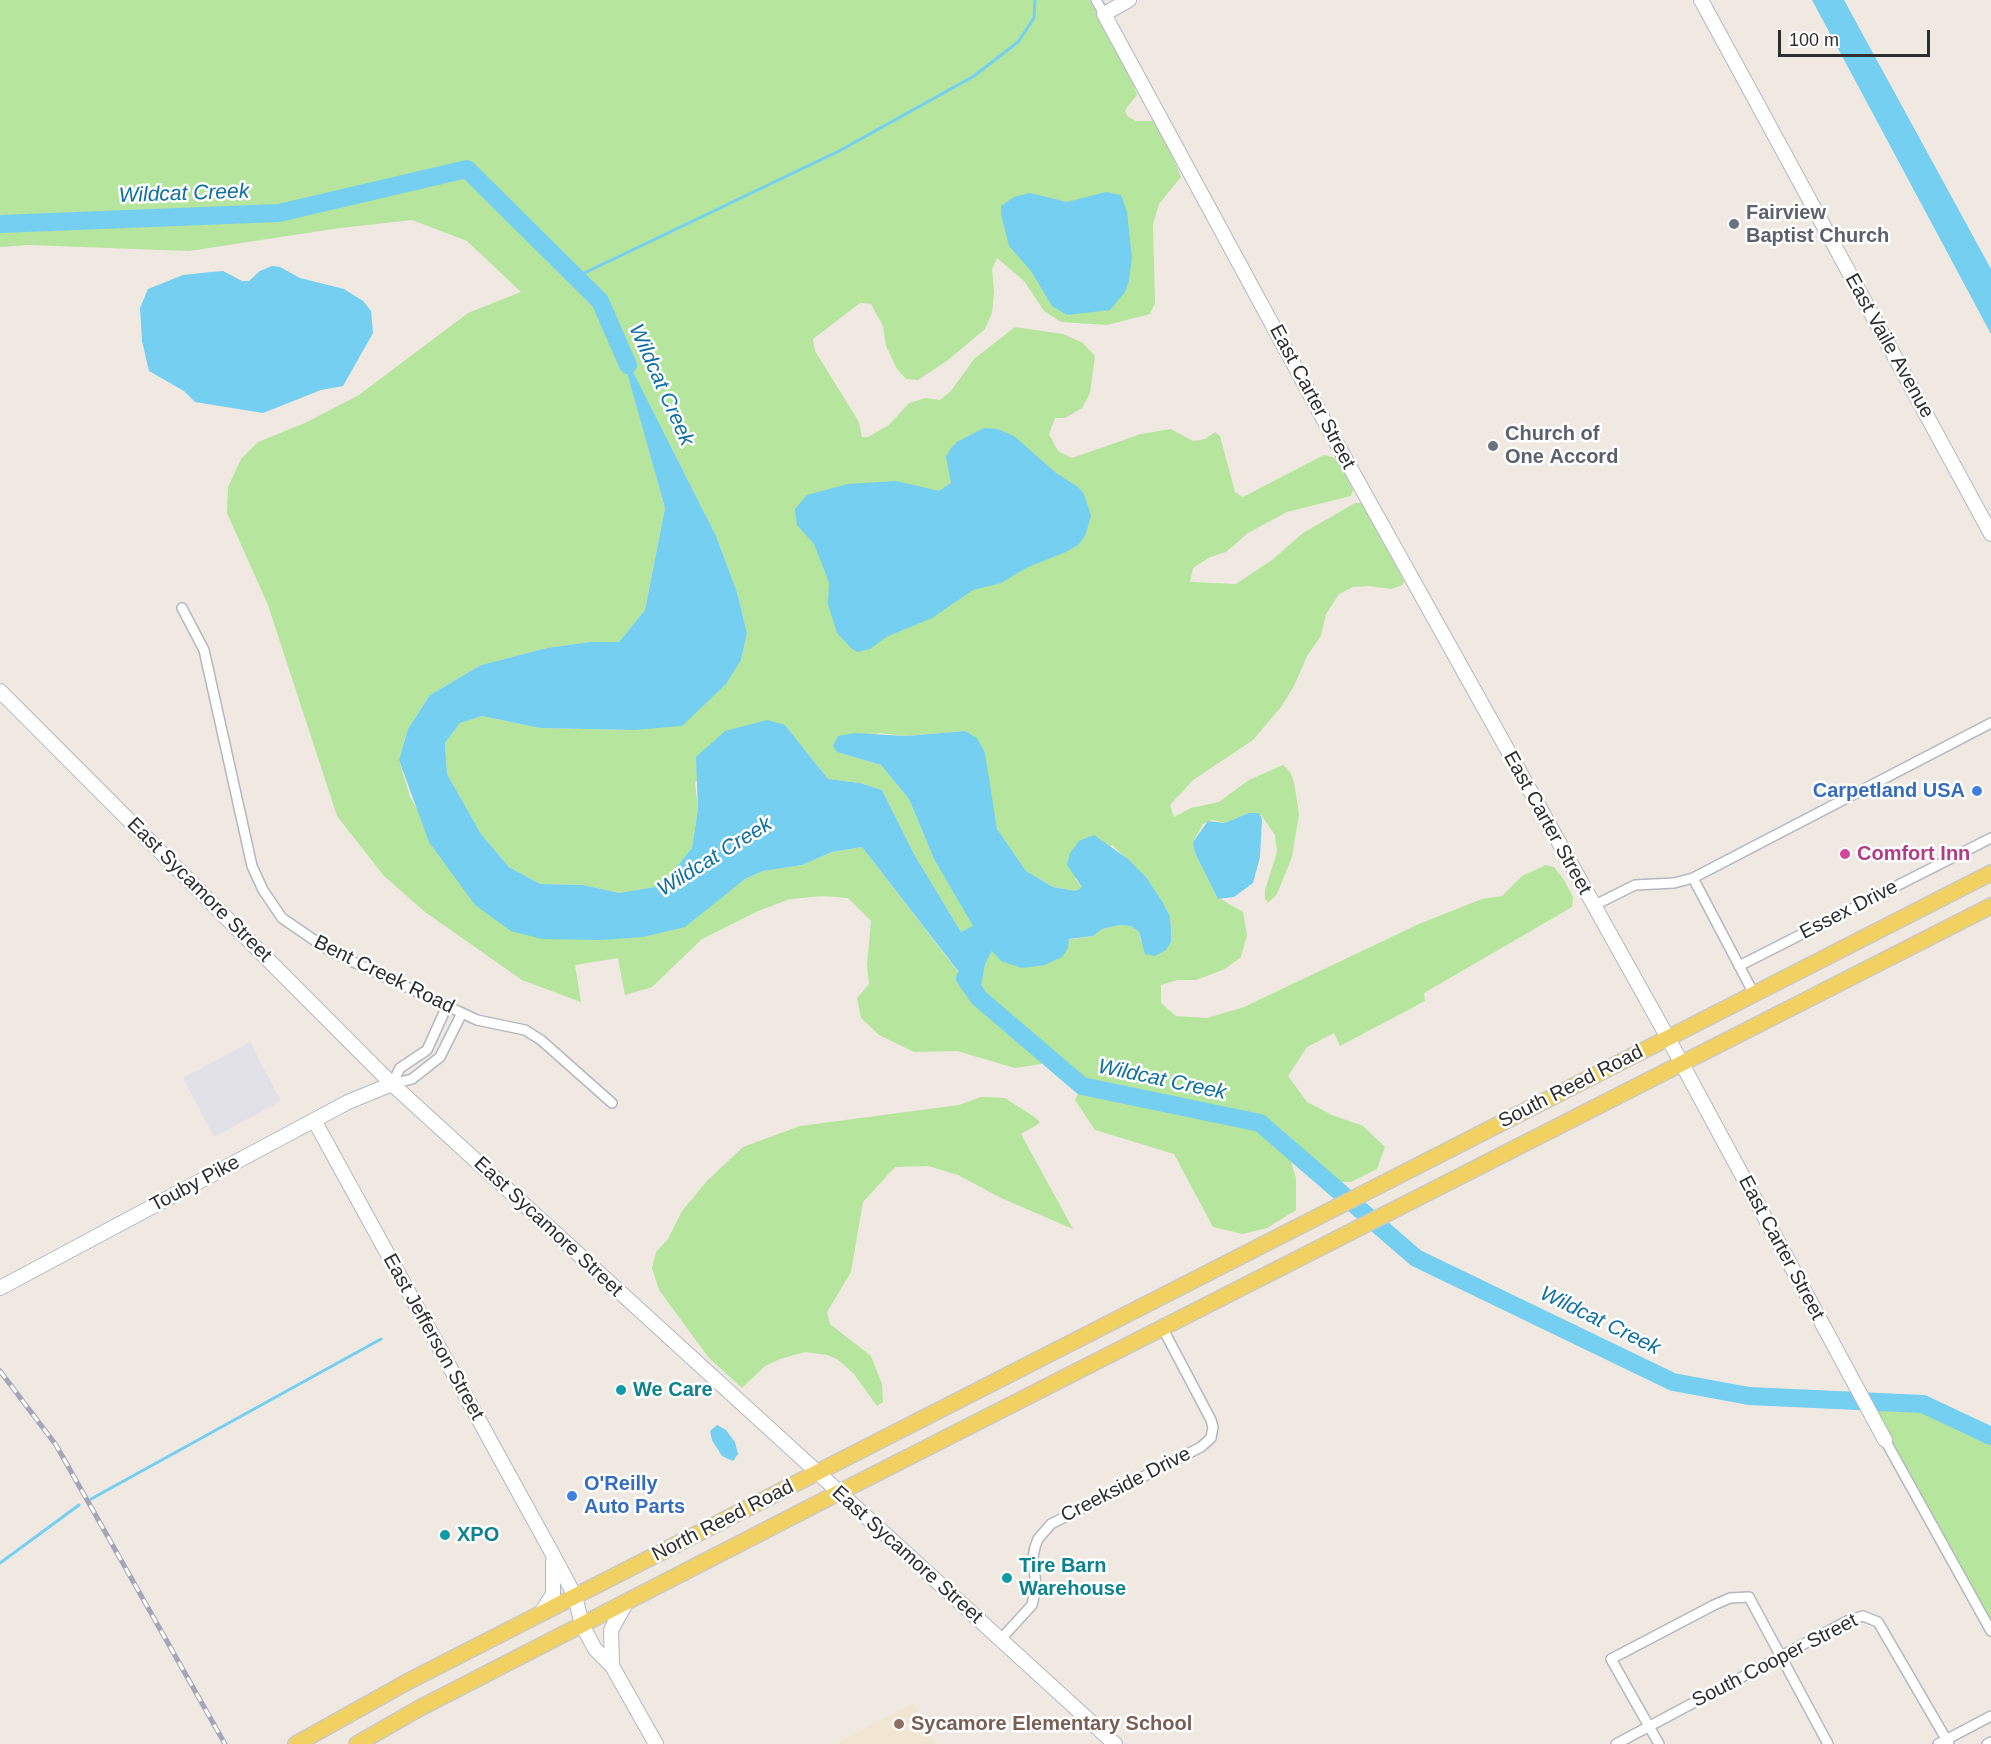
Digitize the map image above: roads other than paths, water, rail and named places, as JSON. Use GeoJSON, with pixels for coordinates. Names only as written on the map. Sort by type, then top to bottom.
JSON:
{"type":"FeatureCollection","features":[{"type":"Feature","properties":{"kind":"main road","name":"South Reed Road"},"geometry":{"type":"LineString","coordinates":[[1152,1301],[1991,873]]}},
{"type":"Feature","properties":{"kind":"main road","name":"South Reed Road"},"geometry":{"type":"LineString","coordinates":[[1163,1329],[1991,906]]}},
{"type":"Feature","properties":{"kind":"main road","name":"North Reed Road"},"geometry":{"type":"LineString","coordinates":[[296,1744],[409,1681],[1152,1301]]}},
{"type":"Feature","properties":{"kind":"main road","name":"North Reed Road"},"geometry":{"type":"LineString","coordinates":[[357,1744],[418,1709],[1163,1329]]}},
{"type":"Feature","properties":{"kind":"street"},"geometry":{"type":"LineString","coordinates":[[1096,0],[1104,14],[1129,0]]}},
{"type":"Feature","properties":{"kind":"street","name":"East Vaile Avenue"},"geometry":{"type":"LineString","coordinates":[[1701,0],[1991,534]]}},
{"type":"Feature","properties":{"kind":"street","name":"East Carter Street"},"geometry":{"type":"LineString","coordinates":[[1104,14],[1337,444],[1668,1038],[1991,1631]]}},
{"type":"Feature","properties":{"kind":"street","name":"Bent Creek Road"},"geometry":{"type":"LineString","coordinates":[[182,608],[204,650],[240,821],[252,866],[262,890],[282,918],[330,951],[477,1020],[525,1030],[542,1040],[612,1103]]}},
{"type":"Feature","properties":{"kind":"street","name":"East Sycamore Street"},"geometry":{"type":"LineString","coordinates":[[0,691],[392,1084],[1115,1744]]}},
{"type":"Feature","properties":{"kind":"street"},"geometry":{"type":"LineString","coordinates":[[1593,906],[1635,885],[1674,883],[1693,878],[1988,724],[1991,736]]}},
{"type":"Feature","properties":{"kind":"street","name":"Essex Drive"},"geometry":{"type":"LineString","coordinates":[[1739,966],[1991,838]]}},
{"type":"Feature","properties":{"kind":"street"},"geometry":{"type":"LineString","coordinates":[[1693,878],[1754,994]]}},
{"type":"Feature","properties":{"kind":"street","name":"Touby Pike"},"geometry":{"type":"LineString","coordinates":[[392,1084],[400,1068],[427,1050],[447,1006]]}},
{"type":"Feature","properties":{"kind":"street","name":"Touby Pike"},"geometry":{"type":"LineString","coordinates":[[0,1288],[314,1120],[392,1084],[406,1082],[418,1075],[441,1057],[462,1013]]}},
{"type":"Feature","properties":{"kind":"street","name":"East Jefferson Street"},"geometry":{"type":"LineString","coordinates":[[314,1120],[575,1596],[582,1625],[595,1648],[612,1666],[656,1744]]}},
{"type":"Feature","properties":{"kind":"street","name":"Creekside Drive"},"geometry":{"type":"LineString","coordinates":[[1000,1640],[1032,1605],[1036,1587],[1033,1557],[1035,1548],[1038,1539],[1051,1524],[1201,1447],[1211,1438],[1213,1427],[1210,1420],[1163,1329]]}},
{"type":"Feature","properties":{"kind":"street","name":"East Jefferson Street"},"geometry":{"type":"LineString","coordinates":[[541,1613],[553,1594],[555,1584],[552,1553]]}},
{"type":"Feature","properties":{"kind":"street"},"geometry":{"type":"LineString","coordinates":[[1659,1744],[1611,1659],[1714,1605],[1730,1598],[1749,1597],[1828,1744]]}},
{"type":"Feature","properties":{"kind":"street","name":"East Jefferson Street"},"geometry":{"type":"LineString","coordinates":[[612,1666],[610,1630],[626,1603]]}},
{"type":"Feature","properties":{"kind":"street","name":"South Cooper Street"},"geometry":{"type":"LineString","coordinates":[[1616,1744],[1847,1621],[1863,1616],[1878,1622],[1911,1677],[1944,1743]]}},
{"type":"Feature","properties":{"kind":"street"},"geometry":{"type":"LineString","coordinates":[[1944,1743],[1991,1716]]}},
{"type":"Feature","properties":{"kind":"street"},"geometry":{"type":"LineString","coordinates":[[1987,1744],[1991,1742]]}},
{"type":"Feature","properties":{"kind":"water"},"geometry":{"type":"Polygon","coordinates":[[[1812,0],[1844,0],[1991,269],[1991,334],[1812,0]]]}},
{"type":"Feature","properties":{"kind":"water"},"geometry":{"type":"Polygon","coordinates":[[[1106,192],[1121,195],[1127,212],[1132,258],[1129,281],[1125,292],[1110,310],[1067,315],[1052,306],[1031,271],[1009,246],[1001,206],[1014,197],[1030,193],[1067,202],[1106,192]]]}},
{"type":"Feature","properties":{"kind":"water"},"geometry":{"type":"Polygon","coordinates":[[[272,266],[280,267],[300,278],[344,289],[363,301],[371,311],[373,333],[343,386],[321,390],[263,413],[195,402],[184,391],[149,371],[142,341],[140,308],[148,289],[183,275],[223,271],[242,281],[249,281],[260,271],[272,266]]]}},
{"type":"Feature","properties":{"kind":"water"},"geometry":{"type":"Polygon","coordinates":[[[619,344],[716,536],[737,592],[747,633],[741,660],[726,684],[682,726],[634,730],[540,728],[482,716],[460,723],[445,743],[447,774],[481,834],[509,867],[540,884],[583,885],[619,893],[661,886],[692,848],[698,809],[696,757],[725,731],[767,720],[785,725],[828,779],[860,783],[882,790],[914,854],[961,932],[973,926],[934,859],[909,799],[881,765],[837,752],[833,746],[838,736],[855,733],[906,736],[965,731],[977,738],[985,753],[997,829],[1026,871],[1053,887],[1076,891],[1082,887],[1067,865],[1070,853],[1079,841],[1094,835],[1128,859],[1146,877],[1162,901],[1170,916],[1171,942],[1166,950],[1155,956],[1145,954],[1139,932],[1131,926],[1119,925],[1102,929],[1093,936],[1069,939],[1068,948],[1062,957],[1045,965],[1022,968],[1001,961],[992,951],[985,964],[979,998],[862,847],[832,852],[802,865],[763,871],[745,879],[685,927],[643,937],[601,940],[542,939],[511,931],[475,905],[429,842],[399,760],[408,729],[430,695],[481,665],[547,648],[590,642],[619,642],[645,610],[665,508],[619,344]]]}},
{"type":"Feature","properties":{"kind":"water"},"geometry":{"type":"Polygon","coordinates":[[[984,428],[998,429],[1014,436],[1056,473],[1078,487],[1084,494],[1091,516],[1085,536],[1078,545],[1066,552],[1028,567],[1001,583],[973,590],[932,618],[886,637],[870,649],[858,652],[852,649],[837,633],[828,604],[829,583],[814,544],[797,525],[795,509],[807,495],[848,484],[896,481],[939,491],[951,483],[946,457],[951,448],[957,442],[984,428]]]}},
{"type":"Feature","properties":{"kind":"water"},"geometry":{"type":"Polygon","coordinates":[[[1249,813],[1259,813],[1262,819],[1260,857],[1253,883],[1234,897],[1218,899],[1195,853],[1193,842],[1208,821],[1225,823],[1249,813]]]}},
{"type":"Feature","properties":{"kind":"water"},"geometry":{"type":"Polygon","coordinates":[[[717,1425],[726,1430],[735,1442],[738,1454],[733,1461],[722,1456],[712,1440],[710,1431],[717,1425]]]}},
{"type":"Feature","properties":{"kind":"waterway"},"geometry":{"type":"LineString","coordinates":[[576,277],[839,151],[974,76],[1018,42],[1034,18],[1035,0]]}},
{"type":"Feature","properties":{"kind":"waterway","name":"Wildcat Creek"},"geometry":{"type":"LineString","coordinates":[[0,224],[279,213],[467,169],[600,301],[628,365]]}},
{"type":"Feature","properties":{"kind":"waterway","name":"Wildcat Creek"},"geometry":{"type":"LineString","coordinates":[[965,978],[979,998],[1082,1086],[1260,1123],[1416,1258],[1673,1382],[1749,1396],[1923,1404],[1991,1436]]}},
{"type":"Feature","properties":{"kind":"waterway"},"geometry":{"type":"LineString","coordinates":[[91,1499],[381,1339]]}},
{"type":"Feature","properties":{"kind":"waterway"},"geometry":{"type":"LineString","coordinates":[[0,1563],[79,1505]]}},
{"type":"Feature","properties":{"kind":"railway"},"geometry":{"type":"LineString","coordinates":[[0,1371],[56,1445],[225,1744]]}},
{"type":"Feature","properties":{"kind":"place","name":"Fairview Baptist Church"},"geometry":{"type":"Point","coordinates":[1734,224]}},
{"type":"Feature","properties":{"kind":"place","name":"Church of One Accord"},"geometry":{"type":"Point","coordinates":[1493,446]}},
{"type":"Feature","properties":{"kind":"place","name":"Carpetland USA"},"geometry":{"type":"Point","coordinates":[1977,791]}},
{"type":"Feature","properties":{"kind":"place","name":"Comfort Inn"},"geometry":{"type":"Point","coordinates":[1845,854]}},
{"type":"Feature","properties":{"kind":"place","name":"We Care"},"geometry":{"type":"Point","coordinates":[621,1390]}},
{"type":"Feature","properties":{"kind":"place","name":"O'Reilly Auto Parts"},"geometry":{"type":"Point","coordinates":[572,1496]}},
{"type":"Feature","properties":{"kind":"place","name":"XPO"},"geometry":{"type":"Point","coordinates":[445,1535]}},
{"type":"Feature","properties":{"kind":"place","name":"Tire Barn Warehouse"},"geometry":{"type":"Point","coordinates":[1007,1578]}},
{"type":"Feature","properties":{"kind":"place","name":"Sycamore Elementary School"},"geometry":{"type":"Point","coordinates":[899,1724]}}]}
